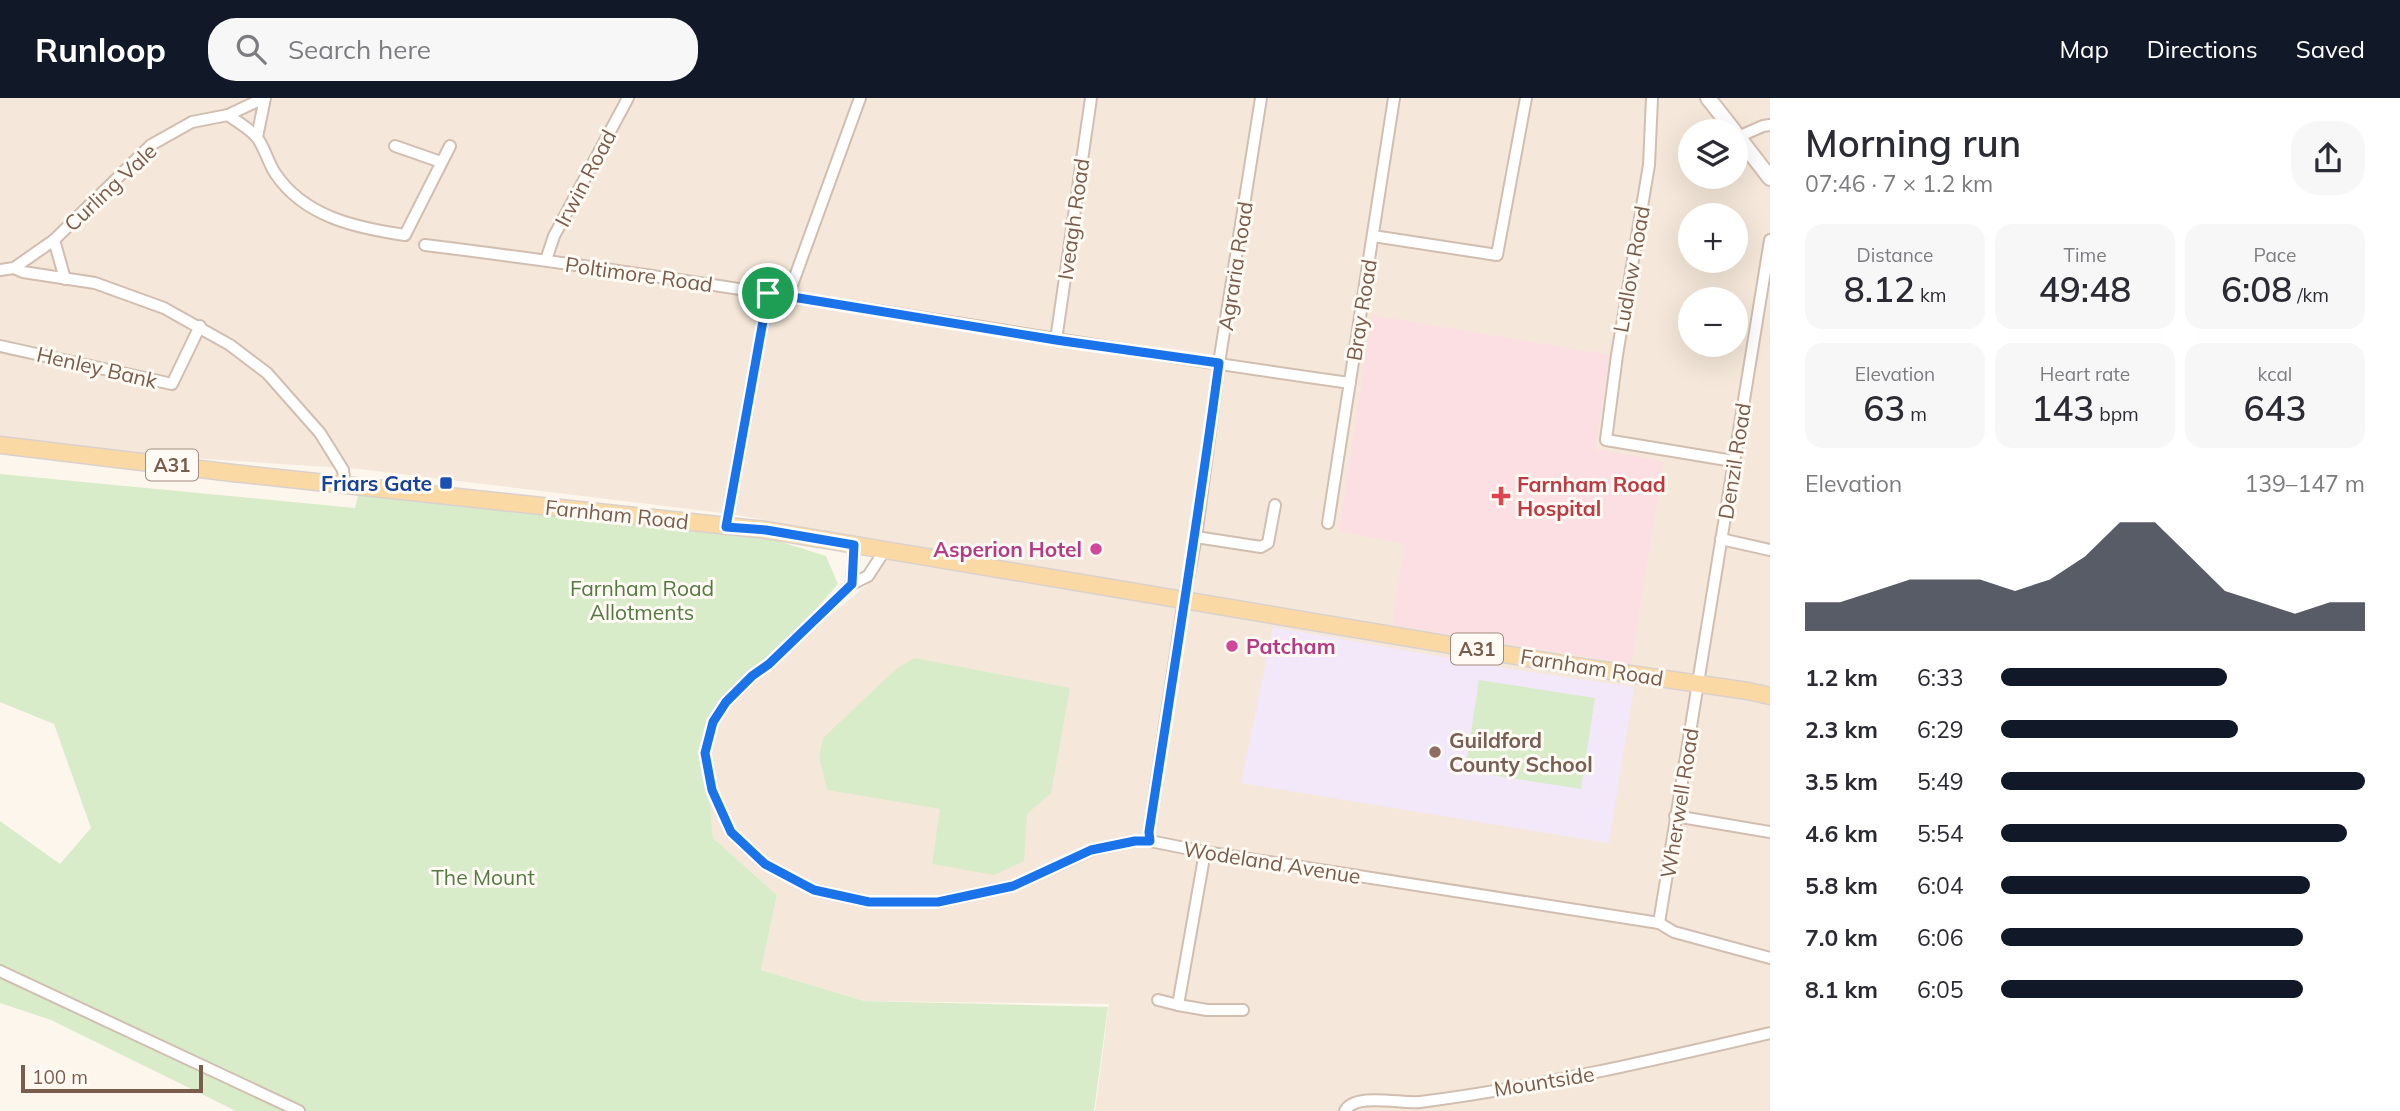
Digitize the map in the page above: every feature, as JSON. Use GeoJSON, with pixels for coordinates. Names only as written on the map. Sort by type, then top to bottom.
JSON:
{"type":"FeatureCollection","features":[{"type":"Feature","properties":{"kind":"main road","name":"Farnham Road"},"geometry":{"type":"LineString","coordinates":[[0,445],[766,530],[1770,696]]}},
{"type":"Feature","properties":{"kind":"street","name":"Curling Vale"},"geometry":{"type":"LineString","coordinates":[[0,270],[14,268],[54,240],[151,145],[192,122],[228,116],[264,98]]}},
{"type":"Feature","properties":{"kind":"street"},"geometry":{"type":"LineString","coordinates":[[257,137],[264,98]]}},
{"type":"Feature","properties":{"kind":"street","name":"Irwin Road"},"geometry":{"type":"LineString","coordinates":[[546,260],[554,236],[628,98]]}},
{"type":"Feature","properties":{"kind":"street"},"geometry":{"type":"LineString","coordinates":[[788,296],[860,98]]}},
{"type":"Feature","properties":{"kind":"street","name":"Iveagh Road"},"geometry":{"type":"LineString","coordinates":[[1056,340],[1091,98]]}},
{"type":"Feature","properties":{"kind":"street","name":"Agraria Road"},"geometry":{"type":"LineString","coordinates":[[1150,841],[1149,832],[1196,537],[1219,363],[1261,98]]}},
{"type":"Feature","properties":{"kind":"street","name":"Bray Road"},"geometry":{"type":"LineString","coordinates":[[1328,523],[1394,98]]}},
{"type":"Feature","properties":{"kind":"street"},"geometry":{"type":"LineString","coordinates":[[1373,236],[1497,255],[1526,98]]}},
{"type":"Feature","properties":{"kind":"street","name":"Ludlow Road"},"geometry":{"type":"LineString","coordinates":[[1653,98],[1649,165],[1617,355],[1606,440],[1733,461]]}},
{"type":"Feature","properties":{"kind":"street"},"geometry":{"type":"LineString","coordinates":[[1708,98],[1724,119]]}},
{"type":"Feature","properties":{"kind":"street"},"geometry":{"type":"LineString","coordinates":[[228,116],[257,137],[276,174],[296,197],[340,222],[405,235],[450,146]]}},
{"type":"Feature","properties":{"kind":"street"},"geometry":{"type":"LineString","coordinates":[[1748,130],[1770,125]]}},
{"type":"Feature","properties":{"kind":"street"},"geometry":{"type":"LineString","coordinates":[[395,146],[441,162]]}},
{"type":"Feature","properties":{"kind":"street"},"geometry":{"type":"LineString","coordinates":[[1748,150],[1770,178]]}},
{"type":"Feature","properties":{"kind":"street"},"geometry":{"type":"LineString","coordinates":[[54,240],[65,279]]}},
{"type":"Feature","properties":{"kind":"street","name":"Denzil Road"},"geometry":{"type":"LineString","coordinates":[[1699,683],[1770,240]]}},
{"type":"Feature","properties":{"kind":"street","name":"Poltimore Road"},"geometry":{"type":"LineString","coordinates":[[425,245],[768,293],[1056,340],[1350,383]]}},
{"type":"Feature","properties":{"kind":"street"},"geometry":{"type":"LineString","coordinates":[[14,268],[23,272],[105,286],[164,308],[230,345],[267,373],[320,433],[343,470],[345,484]]}},
{"type":"Feature","properties":{"kind":"street"},"geometry":{"type":"LineString","coordinates":[[726,527],[768,293]]}},
{"type":"Feature","properties":{"kind":"street","name":"Henley Bank"},"geometry":{"type":"LineString","coordinates":[[0,346],[172,384],[200,326]]}},
{"type":"Feature","properties":{"kind":"street"},"geometry":{"type":"LineString","coordinates":[[1196,537],[1261,547],[1268,542],[1275,505]]}},
{"type":"Feature","properties":{"kind":"street"},"geometry":{"type":"LineString","coordinates":[[1721,539],[1770,551]]}},
{"type":"Feature","properties":{"kind":"street"},"geometry":{"type":"LineString","coordinates":[[852,584],[854,545]]}},
{"type":"Feature","properties":{"kind":"street","name":"Wodeland Avenue"},"geometry":{"type":"LineString","coordinates":[[886,550],[868,576],[852,584],[726,702],[713,722],[705,753],[712,790],[731,832],[765,864],[814,890],[869,902],[938,902],[1013,886],[1091,850],[1135,841],[1150,841],[1205,852],[1659,923],[1674,932],[1770,958]]}},
{"type":"Feature","properties":{"kind":"street","name":"Wherwell Road"},"geometry":{"type":"LineString","coordinates":[[1659,923],[1699,683]]}},
{"type":"Feature","properties":{"kind":"street"},"geometry":{"type":"LineString","coordinates":[[1675,816],[1770,832]]}},
{"type":"Feature","properties":{"kind":"street"},"geometry":{"type":"LineString","coordinates":[[1178,1004],[1205,852]]}},
{"type":"Feature","properties":{"kind":"street"},"geometry":{"type":"LineString","coordinates":[[0,971],[299,1111]]}},
{"type":"Feature","properties":{"kind":"street"},"geometry":{"type":"LineString","coordinates":[[1158,1000],[1207,1010],[1243,1010]]}},
{"type":"Feature","properties":{"kind":"street","name":"Mountside"},"geometry":{"type":"LineString","coordinates":[[1345,1111],[1347,1106],[1357,1101],[1417,1102],[1622,1068],[1770,1032]]}},
{"type":"Feature","properties":{"kind":"shaded area"},"geometry":{"type":"Polygon","coordinates":[[[0,98],[1770,98],[1770,1111],[1095,1111],[1109,1004],[864,1001],[761,970],[777,895],[713,838],[705,755],[714,725],[727,705],[768,666],[873,580],[884,542],[731,514],[359,469],[206,459],[0,439],[0,98]]]}},
{"type":"Feature","properties":{"kind":"shaded area","name":"Farnham Road Hospital"},"geometry":{"type":"Polygon","coordinates":[[[1372,315],[1610,355],[1595,449],[1663,461],[1631,664],[1392,625],[1405,544],[1339,531],[1372,315]]]}},
{"type":"Feature","properties":{"kind":"shaded area","name":"Guildford County School"},"geometry":{"type":"Polygon","coordinates":[[[1273,627],[1504,668],[1634,687],[1609,843],[1241,783],[1273,627]]]}},
{"type":"Feature","properties":{"kind":"green space","name":"The Mount"},"geometry":{"type":"Polygon","coordinates":[[[0,474],[355,508],[360,488],[765,537],[826,556],[838,584],[768,664],[726,702],[705,753],[713,838],[777,895],[761,970],[864,1001],[1108,1007],[1094,1111],[236,1111],[51,1020],[0,1003],[0,821],[60,864],[91,828],[54,724],[0,702],[0,474]]]}},
{"type":"Feature","properties":{"kind":"green space"},"geometry":{"type":"Polygon","coordinates":[[[915,658],[1070,688],[1051,793],[1027,814],[1024,861],[994,875],[932,864],[940,809],[827,790],[819,757],[823,738],[896,669],[915,658]]]}},
{"type":"Feature","properties":{"kind":"green space"},"geometry":{"type":"Polygon","coordinates":[[[1479,680],[1595,698],[1581,789],[1465,771],[1479,680]]]}},
{"type":"Feature","properties":{"kind":"place","name":"Friars Gate"},"geometry":{"type":"Point","coordinates":[446,483]}},
{"type":"Feature","properties":{"kind":"place","name":"Farnham Road Hospital"},"geometry":{"type":"Point","coordinates":[1501,496]}},
{"type":"Feature","properties":{"kind":"place","name":"Asperion Hotel"},"geometry":{"type":"Point","coordinates":[1096,549]}},
{"type":"Feature","properties":{"kind":"place","name":"Patcham"},"geometry":{"type":"Point","coordinates":[1232,646]}},
{"type":"Feature","properties":{"kind":"place","name":"Guildford County School"},"geometry":{"type":"Point","coordinates":[1435,752]}},
{"type":"Feature","properties":{"kind":"route"},"geometry":{"type":"LineString","coordinates":[[768,293],[1056,340],[1219,363],[1196,537],[1149,832],[1150,841],[1135,841],[1091,850],[1013,886],[938,902],[869,902],[814,890],[765,864],[731,832],[712,790],[705,753],[713,722],[726,702],[752,676],[769,664],[852,584],[854,545],[766,530],[726,527],[768,293]]}},
{"type":"Feature","properties":{"kind":"park label","name":"Farnham Road Allotments"},"geometry":{"type":"Point","coordinates":[642,600]}}]}
